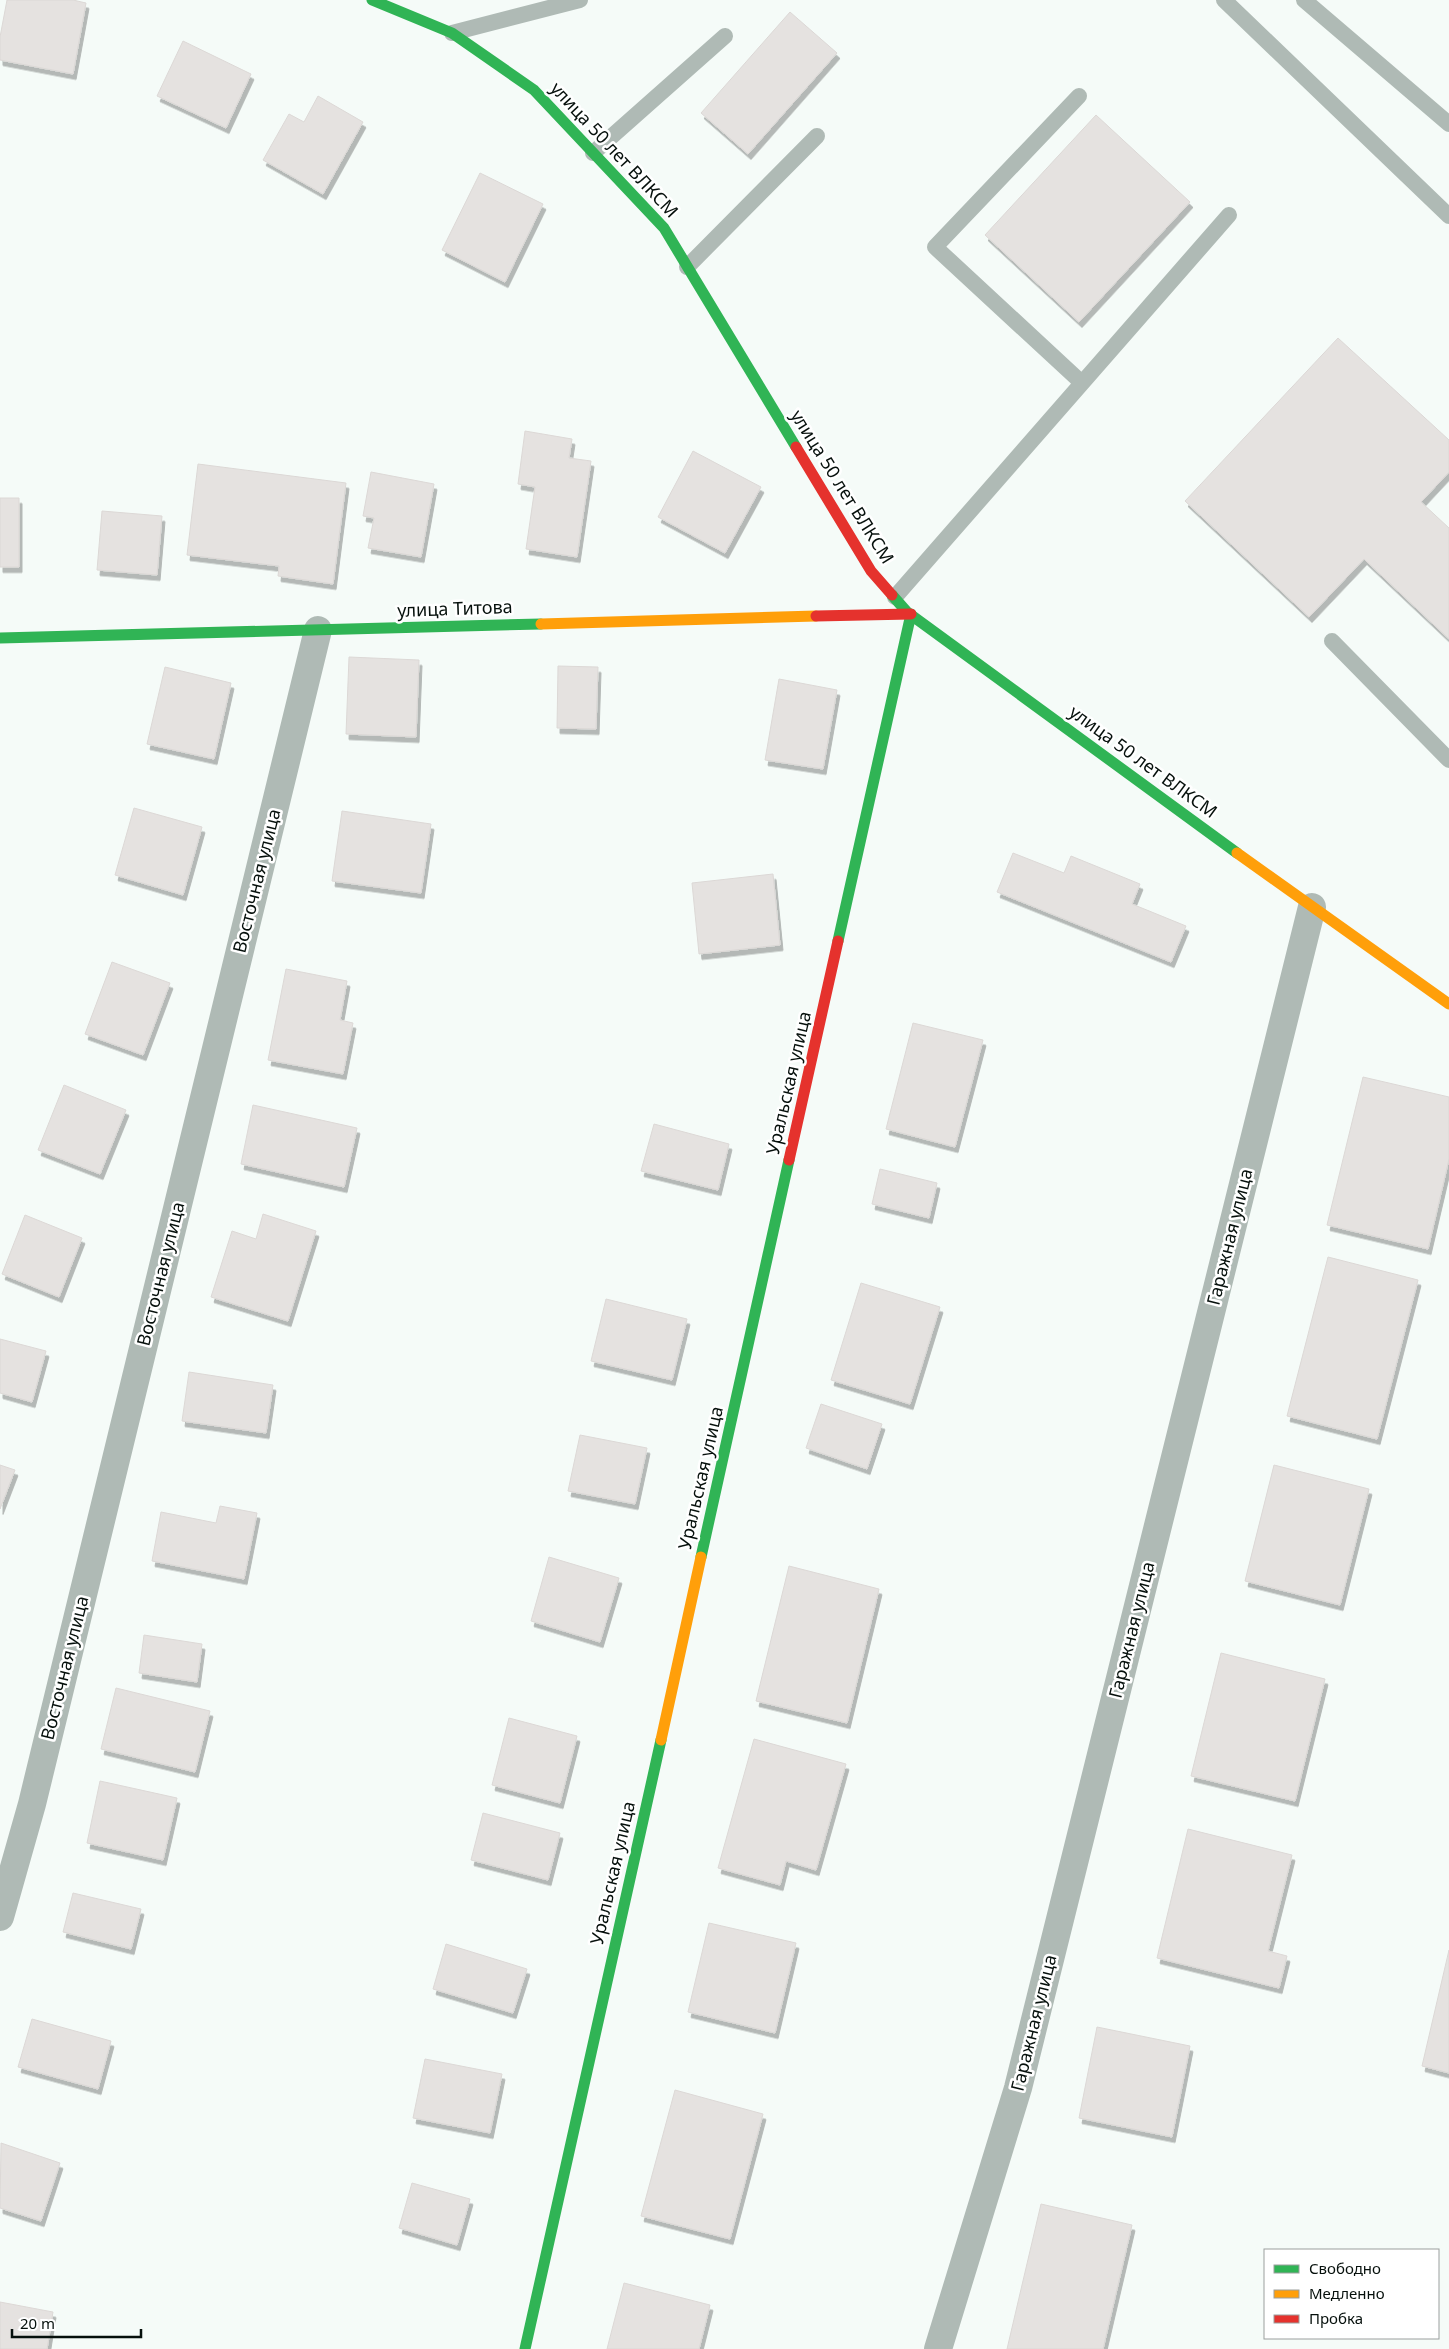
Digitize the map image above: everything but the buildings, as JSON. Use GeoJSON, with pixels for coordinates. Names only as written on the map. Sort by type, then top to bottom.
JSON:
{"type":"FeatureCollection","features":[{"type":"Feature","properties":{"kind":"street","name":"улица 50 лет ВЛКСМ"},"geometry":{"type":"LineString","coordinates":[[372,0],[452,33],[534,90],[664,228],[871,571],[911,614],[1312,907],[1449,1004]]}},
{"type":"Feature","properties":{"kind":"street","name":"улица Титова"},"geometry":{"type":"LineString","coordinates":[[0,638],[911,614]]}},
{"type":"Feature","properties":{"kind":"street","name":"Уральская улица"},"geometry":{"type":"LineString","coordinates":[[525,2349],[911,614]]}},
{"type":"Feature","properties":{"kind":"street","name":"Восточная улица"},"geometry":{"type":"LineString","coordinates":[[0,1917],[32,1804],[318,630]]}},
{"type":"Feature","properties":{"kind":"street","name":"Гаражная улица"},"geometry":{"type":"LineString","coordinates":[[938,2349],[1018,2088],[1312,907]]}},
{"type":"Feature","properties":{"kind":"lane"},"geometry":{"type":"LineString","coordinates":[[452,33],[580,0]]}},
{"type":"Feature","properties":{"kind":"lane"},"geometry":{"type":"LineString","coordinates":[[1224,0],[1449,216]]}},
{"type":"Feature","properties":{"kind":"lane"},"geometry":{"type":"LineString","coordinates":[[1304,0],[1449,124]]}},
{"type":"Feature","properties":{"kind":"lane"},"geometry":{"type":"LineString","coordinates":[[593,153],[726,36]]}},
{"type":"Feature","properties":{"kind":"lane"},"geometry":{"type":"LineString","coordinates":[[1079,96],[935,247],[1082,383]]}},
{"type":"Feature","properties":{"kind":"lane"},"geometry":{"type":"LineString","coordinates":[[687,267],[817,136]]}},
{"type":"Feature","properties":{"kind":"lane"},"geometry":{"type":"LineString","coordinates":[[895,597],[1229,215]]}},
{"type":"Feature","properties":{"kind":"lane"},"geometry":{"type":"LineString","coordinates":[[1332,641],[1449,760]]}},
{"type":"Feature","properties":{"kind":"traffic: fast"},"geometry":{"type":"LineString","coordinates":[[372,0],[452,33],[534,90],[664,228],[796,447]]}},
{"type":"Feature","properties":{"kind":"traffic: fast"},"geometry":{"type":"LineString","coordinates":[[892,595],[907,612],[1237,853]]}},
{"type":"Feature","properties":{"kind":"traffic: fast"},"geometry":{"type":"LineString","coordinates":[[838,941],[911,614]]}},
{"type":"Feature","properties":{"kind":"traffic: fast"},"geometry":{"type":"LineString","coordinates":[[0,638],[541,624]]}},
{"type":"Feature","properties":{"kind":"traffic: fast"},"geometry":{"type":"LineString","coordinates":[[701,1557],[789,1160]]}},
{"type":"Feature","properties":{"kind":"traffic: fast"},"geometry":{"type":"LineString","coordinates":[[525,2349],[661,1740]]}},
{"type":"Feature","properties":{"kind":"traffic: slow"},"geometry":{"type":"LineString","coordinates":[[541,624],[816,616]]}},
{"type":"Feature","properties":{"kind":"traffic: slow"},"geometry":{"type":"LineString","coordinates":[[1237,853],[1449,1004]]}},
{"type":"Feature","properties":{"kind":"traffic: slow"},"geometry":{"type":"LineString","coordinates":[[661,1740],[701,1557]]}},
{"type":"Feature","properties":{"kind":"traffic: jam"},"geometry":{"type":"LineString","coordinates":[[796,447],[871,571],[892,595]]}},
{"type":"Feature","properties":{"kind":"traffic: jam"},"geometry":{"type":"LineString","coordinates":[[816,616],[911,614]]}},
{"type":"Feature","properties":{"kind":"traffic: jam"},"geometry":{"type":"LineString","coordinates":[[789,1160],[838,941]]}}]}
